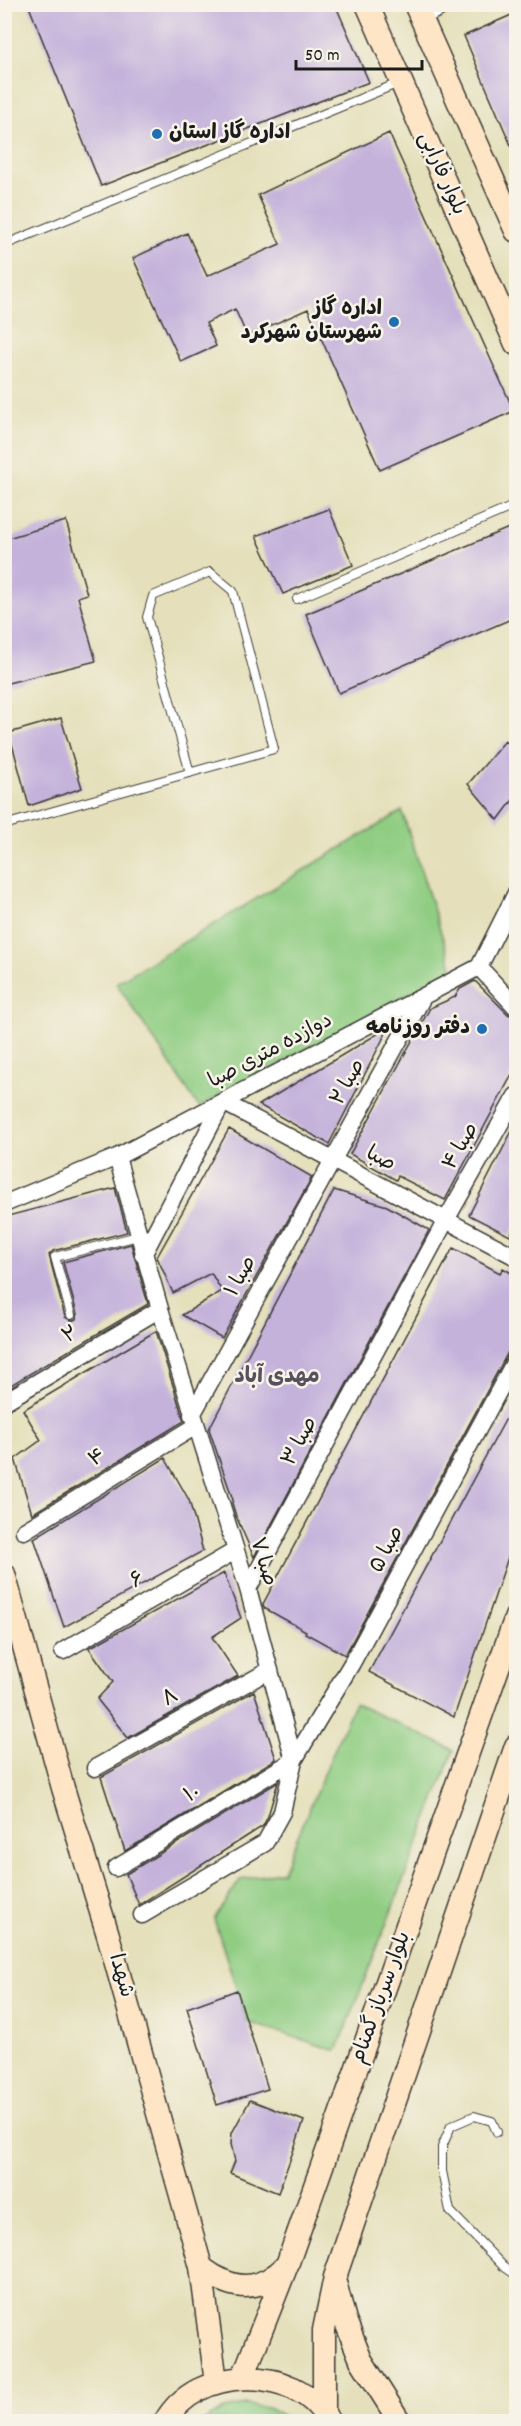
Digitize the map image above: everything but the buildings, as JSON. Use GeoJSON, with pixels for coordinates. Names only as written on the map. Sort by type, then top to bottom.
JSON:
{"type":"FeatureCollection","features":[{"type":"Feature","properties":{"kind":"main road","name":"بلوار فارابی"},"geometry":{"type":"LineString","coordinates":[[367,4],[516,344]]}},
{"type":"Feature","properties":{"kind":"main road"},"geometry":{"type":"LineString","coordinates":[[418,10],[516,231]]}},
{"type":"Feature","properties":{"kind":"main road","name":"شهدا"},"geometry":{"type":"LineString","coordinates":[[4,1574],[201,2267],[216,2382]]}},
{"type":"Feature","properties":{"kind":"main road","name":"بلوار سرباز گمنام"},"geometry":{"type":"LineString","coordinates":[[243,2377],[287,2265],[516,1617]]}},
{"type":"Feature","properties":{"kind":"main road"},"geometry":{"type":"LineString","coordinates":[[326,2417],[324,2330],[334,2277],[516,1746]]}},
{"type":"Feature","properties":{"kind":"main road"},"geometry":{"type":"LineString","coordinates":[[201,2267],[218,2280],[237,2285],[256,2284],[275,2278],[287,2265]]}},
{"type":"Feature","properties":{"kind":"main road"},"geometry":{"type":"LineString","coordinates":[[334,2277],[345,2320],[361,2360],[400,2421]]}},
{"type":"Feature","properties":{"kind":"main road"},"geometry":{"type":"LineString","coordinates":[[165,2421],[189,2396],[216,2382],[243,2377],[273,2380],[301,2393],[326,2417]]}},
{"type":"Feature","properties":{"kind":"street"},"geometry":{"type":"LineString","coordinates":[[418,10],[447,4]]}},
{"type":"Feature","properties":{"kind":"street"},"geometry":{"type":"LineString","coordinates":[[516,893],[479,967],[516,1007]]}},
{"type":"Feature","properties":{"kind":"street","name":"دوازده متری صبا"},"geometry":{"type":"LineString","coordinates":[[4,1204],[117,1157],[479,967]]}},
{"type":"Feature","properties":{"kind":"street","name":"صبا ۲"},"geometry":{"type":"LineString","coordinates":[[332,1160],[423,996]]}},
{"type":"Feature","properties":{"kind":"street","name":"صبا ۴"},"geometry":{"type":"LineString","coordinates":[[446,1220],[516,1096]]}},
{"type":"Feature","properties":{"kind":"street"},"geometry":{"type":"LineString","coordinates":[[143,1255],[223,1102]]}},
{"type":"Feature","properties":{"kind":"street","name":"صبا"},"geometry":{"type":"LineString","coordinates":[[223,1102],[516,1257]]}},
{"type":"Feature","properties":{"kind":"street","name":"صبا ۷"},"geometry":{"type":"LineString","coordinates":[[117,1157],[143,1255],[248,1589],[294,1760],[282,1812],[265,1843],[142,1916]]}},
{"type":"Feature","properties":{"kind":"street","name":"صبا ۱"},"geometry":{"type":"LineString","coordinates":[[194,1420],[332,1160]]}},
{"type":"Feature","properties":{"kind":"street","name":"صبا ۳"},"geometry":{"type":"LineString","coordinates":[[248,1589],[446,1220]]}},
{"type":"Feature","properties":{"kind":"street","name":"۲"},"geometry":{"type":"LineString","coordinates":[[4,1402],[160,1309]]}},
{"type":"Feature","properties":{"kind":"street","name":"صبا ۵"},"geometry":{"type":"LineString","coordinates":[[294,1760],[352,1663],[516,1359]]}},
{"type":"Feature","properties":{"kind":"street","name":"۴"},"geometry":{"type":"LineString","coordinates":[[24,1531],[194,1420]]}},
{"type":"Feature","properties":{"kind":"street","name":"۶"},"geometry":{"type":"LineString","coordinates":[[63,1651],[235,1551]]}},
{"type":"Feature","properties":{"kind":"street","name":"۸"},"geometry":{"type":"LineString","coordinates":[[95,1768],[270,1670]]}},
{"type":"Feature","properties":{"kind":"street","name":"۱۰"},"geometry":{"type":"LineString","coordinates":[[116,1868],[294,1760]]}},
{"type":"Feature","properties":{"kind":"lane"},"geometry":{"type":"LineString","coordinates":[[4,245],[400,82]]}},
{"type":"Feature","properties":{"kind":"lane"},"geometry":{"type":"LineString","coordinates":[[297,599],[516,505]]}},
{"type":"Feature","properties":{"kind":"lane"},"geometry":{"type":"LineString","coordinates":[[4,825],[190,773],[274,749],[233,591],[210,572],[153,596],[147,616],[190,773]]}},
{"type":"Feature","properties":{"kind":"lane"},"geometry":{"type":"LineString","coordinates":[[71,1315],[55,1257],[138,1236]]}},
{"type":"Feature","properties":{"kind":"lane"},"geometry":{"type":"LineString","coordinates":[[497,2132],[492,2121],[474,2116],[451,2126],[442,2147],[442,2171],[450,2211],[503,2266],[516,2275]]}},
{"type":"Feature","properties":{"kind":"green space"},"geometry":{"type":"Polygon","coordinates":[[[402,811],[453,970],[199,1107],[116,983],[402,811]]]}},
{"type":"Feature","properties":{"kind":"green space"},"geometry":{"type":"Polygon","coordinates":[[[354,1703],[454,1750],[337,2051],[247,2022],[214,1919],[240,1880],[283,1871],[354,1703]]]}},
{"type":"Feature","properties":{"kind":"green space"},"geometry":{"type":"Polygon","coordinates":[[[246,2405],[268,2408],[293,2421],[203,2421],[224,2409],[246,2405]]]}},
{"type":"Feature","properties":{"kind":"place","name":"اداره گاز استان"},"geometry":{"type":"Point","coordinates":[157,134]}},
{"type":"Feature","properties":{"kind":"place","name":"اداره گاز شهرستان شهرکرد"},"geometry":{"type":"Point","coordinates":[394,322]}},
{"type":"Feature","properties":{"kind":"place","name":"دفتر روزنامه"},"geometry":{"type":"Point","coordinates":[482,1029]}},
{"type":"Feature","properties":{"kind":"district","name":"مهدی آباد"},"geometry":{"type":"Point","coordinates":[277,1377]}}]}
